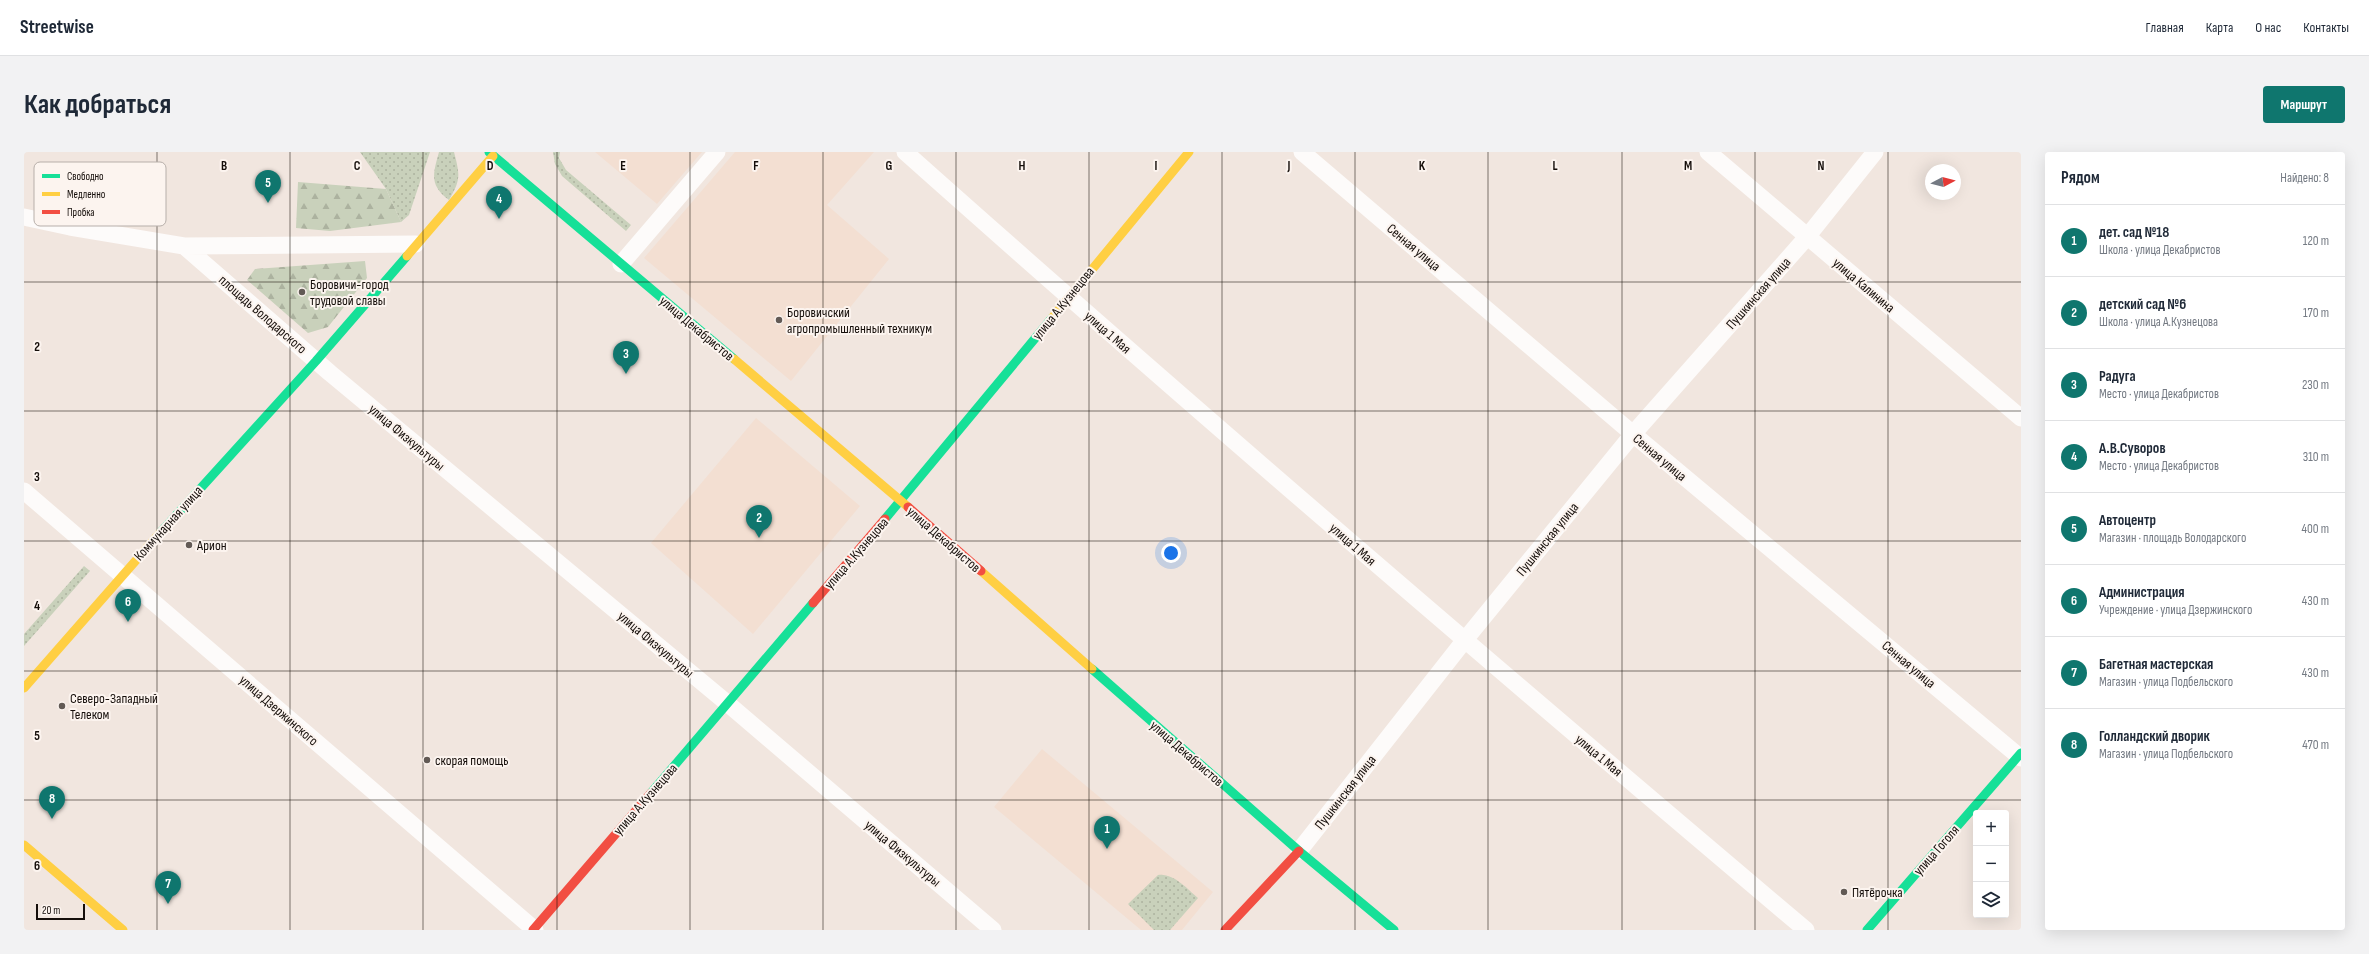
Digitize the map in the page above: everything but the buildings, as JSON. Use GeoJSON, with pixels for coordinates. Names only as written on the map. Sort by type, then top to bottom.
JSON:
{"type":"FeatureCollection","features":[{"type":"Feature","properties":{"kind":"main road","name":"улица А.Кузнецова"},"geometry":{"type":"LineString","coordinates":[[534,930],[901,501],[1189,152]]}},
{"type":"Feature","properties":{"kind":"main road","name":"улица Декабристов"},"geometry":{"type":"LineString","coordinates":[[493,153],[621,264],[901,501],[1299,851],[1394,930]]}},
{"type":"Feature","properties":{"kind":"main road","name":"площадь Володарского"},"geometry":{"type":"LineString","coordinates":[[316,361],[493,153]]}},
{"type":"Feature","properties":{"kind":"main road","name":"Коммунарная улица"},"geometry":{"type":"LineString","coordinates":[[24,688],[122,574],[316,361]]}},
{"type":"Feature","properties":{"kind":"main road","name":"улица Гоголя"},"geometry":{"type":"LineString","coordinates":[[1867,930],[2020,755]]}},
{"type":"Feature","properties":{"kind":"main road"},"geometry":{"type":"LineString","coordinates":[[24,845],[123,930]]}},
{"type":"Feature","properties":{"kind":"main road","name":"Пушкинская улица"},"geometry":{"type":"LineString","coordinates":[[1225,930],[1299,851]]}},
{"type":"Feature","properties":{"kind":"street"},"geometry":{"type":"LineString","coordinates":[[621,264],[717,152]]}},
{"type":"Feature","properties":{"kind":"street","name":"улица 1 Мая"},"geometry":{"type":"LineString","coordinates":[[905,152],[1068,297],[1464,641],[1806,930]]}},
{"type":"Feature","properties":{"kind":"street","name":"Сенная улица"},"geometry":{"type":"LineString","coordinates":[[1302,152],[1633,434],[2020,755]]}},
{"type":"Feature","properties":{"kind":"street","name":"улица Калинина"},"geometry":{"type":"LineString","coordinates":[[1708,152],[1807,238],[2021,418]]}},
{"type":"Feature","properties":{"kind":"street","name":"Пушкинская улица"},"geometry":{"type":"LineString","coordinates":[[1299,851],[1464,641],[1633,434],[1807,238],[1875,152]]}},
{"type":"Feature","properties":{"kind":"street"},"geometry":{"type":"LineString","coordinates":[[24,217],[34,219]]}},
{"type":"Feature","properties":{"kind":"street"},"geometry":{"type":"LineString","coordinates":[[65,226],[184,246],[416,244]]}},
{"type":"Feature","properties":{"kind":"street","name":"площадь Володарского"},"geometry":{"type":"LineString","coordinates":[[184,246],[316,361]]}},
{"type":"Feature","properties":{"kind":"street","name":"улица Физкультуры"},"geometry":{"type":"LineString","coordinates":[[316,361],[727,703],[993,930]]}},
{"type":"Feature","properties":{"kind":"street","name":"улица Дзержинского"},"geometry":{"type":"LineString","coordinates":[[24,491],[534,930]]}},
{"type":"Feature","properties":{"kind":"shaded area"},"geometry":{"type":"Polygon","coordinates":[[[595,152],[702,152],[657,204],[595,152]]]}},
{"type":"Feature","properties":{"kind":"shaded area","name":"Боровичский агропромышленный техникум"},"geometry":{"type":"Polygon","coordinates":[[[735,152],[874,152],[827,205],[889,259],[791,381],[644,258],[735,152]]]}},
{"type":"Feature","properties":{"kind":"shaded area"},"geometry":{"type":"Polygon","coordinates":[[[756,418],[860,506],[753,634],[651,543],[756,418]]]}},
{"type":"Feature","properties":{"kind":"shaded area"},"geometry":{"type":"Polygon","coordinates":[[[1042,749],[1213,892],[1182,930],[1141,930],[994,807],[1042,749]]]}},
{"type":"Feature","properties":{"kind":"green space"},"geometry":{"type":"Polygon","coordinates":[[[360,152],[430,152],[409,215],[401,222],[386,189],[360,152]]]}},
{"type":"Feature","properties":{"kind":"green space"},"geometry":{"type":"Polygon","coordinates":[[[439,152],[454,152],[457,166],[458,177],[456,187],[449,200],[443,195],[435,184],[434,173],[439,152]]]}},
{"type":"Feature","properties":{"kind":"green space"},"geometry":{"type":"Polygon","coordinates":[[[553,152],[560,152],[559,158],[566,170],[631,225],[626,231],[562,176],[555,164],[553,152]]]}},
{"type":"Feature","properties":{"kind":"green space"},"geometry":{"type":"Polygon","coordinates":[[[298,182],[386,189],[401,222],[330,231],[296,228],[298,182]]]}},
{"type":"Feature","properties":{"kind":"green space"},"geometry":{"type":"Polygon","coordinates":[[[365,261],[367,278],[328,327],[308,333],[247,280],[255,269],[365,261]]]}},
{"type":"Feature","properties":{"kind":"green space"},"geometry":{"type":"Polygon","coordinates":[[[84,566],[90,571],[24,646],[24,634],[84,566]]]}},
{"type":"Feature","properties":{"kind":"green space"},"geometry":{"type":"Polygon","coordinates":[[[1158,875],[1169,876],[1175,879],[1198,898],[1170,930],[1154,930],[1128,904],[1158,875]]]}},
{"type":"Feature","properties":{"kind":"traffic: fast"},"geometry":{"type":"LineString","coordinates":[[489,152],[734,359]]}},
{"type":"Feature","properties":{"kind":"traffic: fast"},"geometry":{"type":"LineString","coordinates":[[160,533],[316,361],[407,256]]}},
{"type":"Feature","properties":{"kind":"traffic: fast"},"geometry":{"type":"LineString","coordinates":[[885,519],[1052,318]]}},
{"type":"Feature","properties":{"kind":"traffic: fast"},"geometry":{"type":"LineString","coordinates":[[651,793],[813,603]]}},
{"type":"Feature","properties":{"kind":"traffic: fast"},"geometry":{"type":"LineString","coordinates":[[1092,669],[1299,851],[1394,930]]}},
{"type":"Feature","properties":{"kind":"traffic: fast"},"geometry":{"type":"LineString","coordinates":[[1867,930],[2021,753]]}},
{"type":"Feature","properties":{"kind":"traffic: slow"},"geometry":{"type":"LineString","coordinates":[[1052,318],[1189,152]]}},
{"type":"Feature","properties":{"kind":"traffic: slow"},"geometry":{"type":"LineString","coordinates":[[407,256],[493,156]]}},
{"type":"Feature","properties":{"kind":"traffic: slow"},"geometry":{"type":"LineString","coordinates":[[734,359],[908,507]]}},
{"type":"Feature","properties":{"kind":"traffic: slow"},"geometry":{"type":"LineString","coordinates":[[24,688],[160,533]]}},
{"type":"Feature","properties":{"kind":"traffic: slow"},"geometry":{"type":"LineString","coordinates":[[981,571],[1092,669]]}},
{"type":"Feature","properties":{"kind":"traffic: slow"},"geometry":{"type":"LineString","coordinates":[[24,845],[123,930]]}},
{"type":"Feature","properties":{"kind":"traffic: jam"},"geometry":{"type":"LineString","coordinates":[[908,507],[981,571]]}},
{"type":"Feature","properties":{"kind":"traffic: jam"},"geometry":{"type":"LineString","coordinates":[[813,603],[885,519]]}},
{"type":"Feature","properties":{"kind":"traffic: jam"},"geometry":{"type":"LineString","coordinates":[[533,930],[651,793]]}},
{"type":"Feature","properties":{"kind":"traffic: jam"},"geometry":{"type":"LineString","coordinates":[[1225,930],[1299,851]]}},
{"type":"Feature","properties":{"kind":"place","name":"Автоцентр"},"geometry":{"type":"Point","coordinates":[268,203]}},
{"type":"Feature","properties":{"kind":"place","name":"А.В.Суворов"},"geometry":{"type":"Point","coordinates":[499,219]}},
{"type":"Feature","properties":{"kind":"place","name":"Боровичи-город трудовой славы"},"geometry":{"type":"Point","coordinates":[302,292]}},
{"type":"Feature","properties":{"kind":"place","name":"Боровичский агропромышленный техникум"},"geometry":{"type":"Point","coordinates":[779,320]}},
{"type":"Feature","properties":{"kind":"place","name":"Радуга"},"geometry":{"type":"Point","coordinates":[626,374]}},
{"type":"Feature","properties":{"kind":"place","name":"детский сад №6"},"geometry":{"type":"Point","coordinates":[759,538]}},
{"type":"Feature","properties":{"kind":"place","name":"Арион"},"geometry":{"type":"Point","coordinates":[189,545]}},
{"type":"Feature","properties":{"kind":"place","name":"Администрация"},"geometry":{"type":"Point","coordinates":[128,622]}},
{"type":"Feature","properties":{"kind":"place","name":"Северо-Западный Телеком"},"geometry":{"type":"Point","coordinates":[62,706]}},
{"type":"Feature","properties":{"kind":"place","name":"скорая помощь"},"geometry":{"type":"Point","coordinates":[427,760]}},
{"type":"Feature","properties":{"kind":"place","name":"Голландский дворик"},"geometry":{"type":"Point","coordinates":[52,819]}},
{"type":"Feature","properties":{"kind":"place","name":"дет. сад №18"},"geometry":{"type":"Point","coordinates":[1107,849]}},
{"type":"Feature","properties":{"kind":"place","name":"Пятёрочка"},"geometry":{"type":"Point","coordinates":[1844,892]}},
{"type":"Feature","properties":{"kind":"place","name":"Багетная мастерская"},"geometry":{"type":"Point","coordinates":[168,904]}}]}
